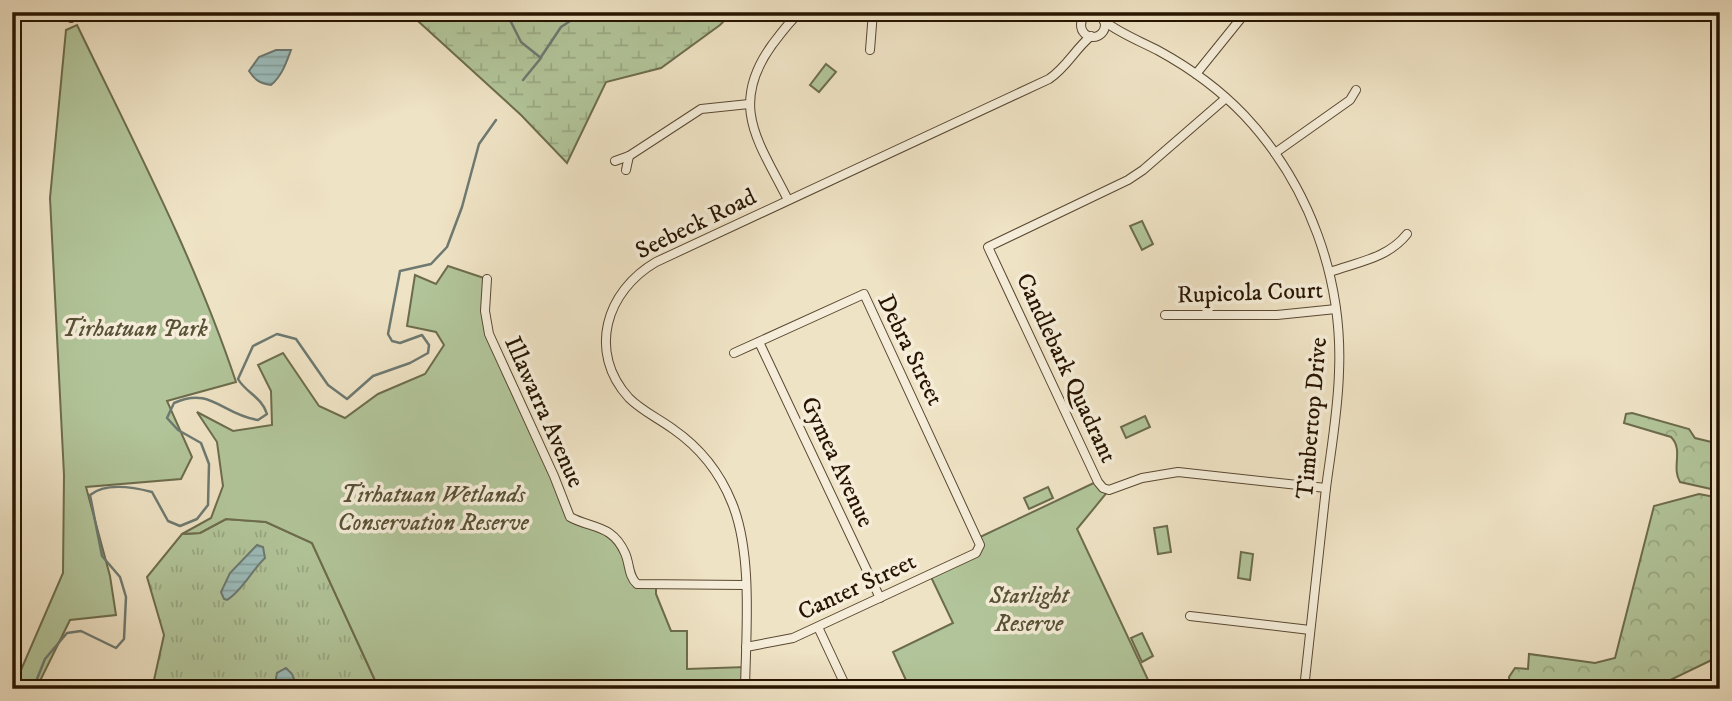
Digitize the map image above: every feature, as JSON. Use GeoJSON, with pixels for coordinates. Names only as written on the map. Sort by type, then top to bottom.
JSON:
{"type":"FeatureCollection","features":[{"type":"Feature","properties":{"kind":"street"},"geometry":{"type":"LineString","coordinates":[[788,200],[757,135],[749,104],[750,86],[760,63],[786,26],[800,12]]}},
{"type":"Feature","properties":{"kind":"street"},"geometry":{"type":"LineString","coordinates":[[870,50],[873,12]]}},
{"type":"Feature","properties":{"kind":"street"},"geometry":{"type":"LineString","coordinates":[[1093,12],[1100,15],[1104,21],[1101,33],[1091,36],[1082,29],[1083,15],[1093,12]]}},
{"type":"Feature","properties":{"kind":"street"},"geometry":{"type":"LineString","coordinates":[[1195,74],[1247,12]]}},
{"type":"Feature","properties":{"kind":"street","name":"Timbertop Drive"},"geometry":{"type":"LineString","coordinates":[[1104,21],[1118,32],[1161,52],[1195,74],[1243,114],[1275,153],[1307,208],[1330,272],[1336,309],[1339,372],[1304,689]]}},
{"type":"Feature","properties":{"kind":"street","name":"Seebeck Road"},"geometry":{"type":"LineString","coordinates":[[1079,46],[1082,29]]}},
{"type":"Feature","properties":{"kind":"street","name":"Timbertop Drive"},"geometry":{"type":"LineString","coordinates":[[1101,33],[1118,32]]}},
{"type":"Feature","properties":{"kind":"street","name":"Seebeck Road"},"geometry":{"type":"LineString","coordinates":[[746,689],[745,585],[741,533],[732,503],[707,461],[690,443],[640,408],[624,391],[608,361],[607,331],[617,299],[631,280],[642,271],[1049,79],[1064,67],[1079,46],[1091,36]]}},
{"type":"Feature","properties":{"kind":"street"},"geometry":{"type":"LineString","coordinates":[[1275,153],[1349,100],[1356,90]]}},
{"type":"Feature","properties":{"kind":"street","name":"Candlebark Quadrant"},"geometry":{"type":"LineString","coordinates":[[1226,98],[1128,180],[984,245],[1103,488],[1111,490],[1142,478],[1178,472],[1326,488]]}},
{"type":"Feature","properties":{"kind":"street"},"geometry":{"type":"LineString","coordinates":[[615,161],[629,156],[701,109],[749,104]]}},
{"type":"Feature","properties":{"kind":"street"},"geometry":{"type":"LineString","coordinates":[[626,170],[629,156]]}},
{"type":"Feature","properties":{"kind":"street"},"geometry":{"type":"LineString","coordinates":[[1330,272],[1385,254],[1398,246],[1408,234]]}},
{"type":"Feature","properties":{"kind":"street","name":"Illawarra Avenue"},"geometry":{"type":"LineString","coordinates":[[487,279],[485,311],[489,334],[568,514],[573,519],[595,524],[610,534],[625,552],[631,577],[638,584],[745,585]]}},
{"type":"Feature","properties":{"kind":"street","name":"Debra Street"},"geometry":{"type":"LineString","coordinates":[[734,353],[864,294],[978,538],[979,548]]}},
{"type":"Feature","properties":{"kind":"street","name":"Rupicola Court"},"geometry":{"type":"LineString","coordinates":[[1165,315],[1277,316],[1336,309]]}},
{"type":"Feature","properties":{"kind":"street","name":"Gymea Avenue"},"geometry":{"type":"LineString","coordinates":[[759,342],[880,598]]}},
{"type":"Feature","properties":{"kind":"street"},"geometry":{"type":"LineString","coordinates":[[12,508],[15,540],[12,554]]}},
{"type":"Feature","properties":{"kind":"street","name":"Canter Street"},"geometry":{"type":"LineString","coordinates":[[746,647],[783,642],[973,554],[979,548]]}},
{"type":"Feature","properties":{"kind":"street"},"geometry":{"type":"LineString","coordinates":[[1190,616],[1310,630]]}},
{"type":"Feature","properties":{"kind":"street"},"geometry":{"type":"LineString","coordinates":[[818,627],[847,689]]}},
{"type":"Feature","properties":{"kind":"green space"},"geometry":{"type":"Polygon","coordinates":[[[408,12],[733,12],[720,25],[661,68],[606,82],[567,163],[521,115],[408,12]]]}},
{"type":"Feature","properties":{"kind":"green space","name":"Tirhatuan Park"},"geometry":{"type":"Polygon","coordinates":[[[77,25],[183,246],[236,382],[167,401],[192,457],[181,479],[86,487],[110,576],[116,615],[70,620],[36,689],[12,689],[12,676],[21,670],[63,573],[64,475],[50,198],[66,30],[77,25]]]}},
{"type":"Feature","properties":{"kind":"green space"},"geometry":{"type":"Polygon","coordinates":[[[826,64],[836,72],[819,92],[810,85],[826,64]]]}},
{"type":"Feature","properties":{"kind":"green space"},"geometry":{"type":"Polygon","coordinates":[[[1142,221],[1153,244],[1142,250],[1130,226],[1142,221]]]}},
{"type":"Feature","properties":{"kind":"green space","name":"Tirhatuan Wetlands Conservation Reserve"},"geometry":{"type":"Polygon","coordinates":[[[448,266],[487,279],[487,326],[568,514],[595,524],[619,543],[632,580],[656,585],[656,594],[671,631],[687,631],[687,669],[746,667],[745,689],[379,689],[312,543],[266,522],[226,519],[200,533],[182,534],[211,518],[223,486],[217,442],[197,412],[233,431],[272,425],[271,391],[258,365],[283,353],[319,406],[345,418],[378,394],[425,374],[444,345],[436,332],[407,326],[415,275],[436,284],[448,266]]]}},
{"type":"Feature","properties":{"kind":"green space"},"geometry":{"type":"Polygon","coordinates":[[[1632,413],[1689,429],[1695,438],[1720,444],[1720,491],[1680,482],[1675,442],[1671,437],[1624,423],[1626,414],[1632,413]]]}},
{"type":"Feature","properties":{"kind":"green space"},"geometry":{"type":"Polygon","coordinates":[[[1145,416],[1150,427],[1126,438],[1121,427],[1145,416]]]}},
{"type":"Feature","properties":{"kind":"green space","name":"Starlight Reserve"},"geometry":{"type":"Polygon","coordinates":[[[1098,481],[1109,490],[1077,529],[1150,684],[1139,689],[910,689],[893,652],[953,623],[930,575],[976,553],[978,538],[1098,481]]]}},
{"type":"Feature","properties":{"kind":"green space"},"geometry":{"type":"Polygon","coordinates":[[[1048,487],[1053,498],[1029,509],[1024,498],[1048,487]]]}},
{"type":"Feature","properties":{"kind":"green space"},"geometry":{"type":"Polygon","coordinates":[[[1699,494],[1720,498],[1720,656],[1658,686],[1650,683],[1644,689],[1510,689],[1509,677],[1515,668],[1528,669],[1529,654],[1595,663],[1615,658],[1654,506],[1699,494]]]}},
{"type":"Feature","properties":{"kind":"green space"},"geometry":{"type":"Polygon","coordinates":[[[226,519],[266,522],[312,543],[379,689],[152,689],[164,635],[147,577],[182,534],[200,533],[226,519]]]}},
{"type":"Feature","properties":{"kind":"green space"},"geometry":{"type":"Polygon","coordinates":[[[1167,526],[1171,552],[1158,554],[1154,528],[1167,526]]]}},
{"type":"Feature","properties":{"kind":"green space"},"geometry":{"type":"Polygon","coordinates":[[[1241,552],[1253,554],[1250,580],[1238,578],[1241,552]]]}},
{"type":"Feature","properties":{"kind":"green space"},"geometry":{"type":"Polygon","coordinates":[[[1142,633],[1153,656],[1142,662],[1131,638],[1142,633]]]}},
{"type":"Feature","properties":{"kind":"water"},"geometry":{"type":"Polygon","coordinates":[[[276,50],[291,50],[275,81],[271,85],[255,79],[249,71],[259,57],[276,50]]]}},
{"type":"Feature","properties":{"kind":"water"},"geometry":{"type":"Polygon","coordinates":[[[257,545],[263,547],[265,558],[237,591],[227,600],[224,599],[221,592],[230,573],[257,545]]]}},
{"type":"Feature","properties":{"kind":"water"},"geometry":{"type":"Polygon","coordinates":[[[286,668],[292,674],[298,689],[292,689],[284,681],[281,689],[274,689],[277,673],[286,668]]]}},
{"type":"Feature","properties":{"kind":"waterway"},"geometry":{"type":"LineString","coordinates":[[506,12],[521,42],[541,58],[523,80]]}},
{"type":"Feature","properties":{"kind":"waterway"},"geometry":{"type":"LineString","coordinates":[[541,57],[561,27],[584,12]]}},
{"type":"Feature","properties":{"kind":"waterway"},"geometry":{"type":"LineString","coordinates":[[33,689],[45,659],[67,633],[81,631],[116,648],[124,639],[126,597],[120,577],[102,556],[90,495],[112,487],[152,492],[168,521],[180,526],[197,519],[208,505],[209,464],[201,443],[178,430],[167,418],[174,403],[187,399],[207,399],[245,417],[258,420],[267,414],[261,403],[238,379],[253,346],[277,334],[296,339],[328,385],[347,399],[373,376],[410,363],[428,353],[429,345],[422,335],[400,343],[392,341],[388,334],[400,271],[431,264],[447,247],[462,207],[479,144],[496,120]]}}]}
